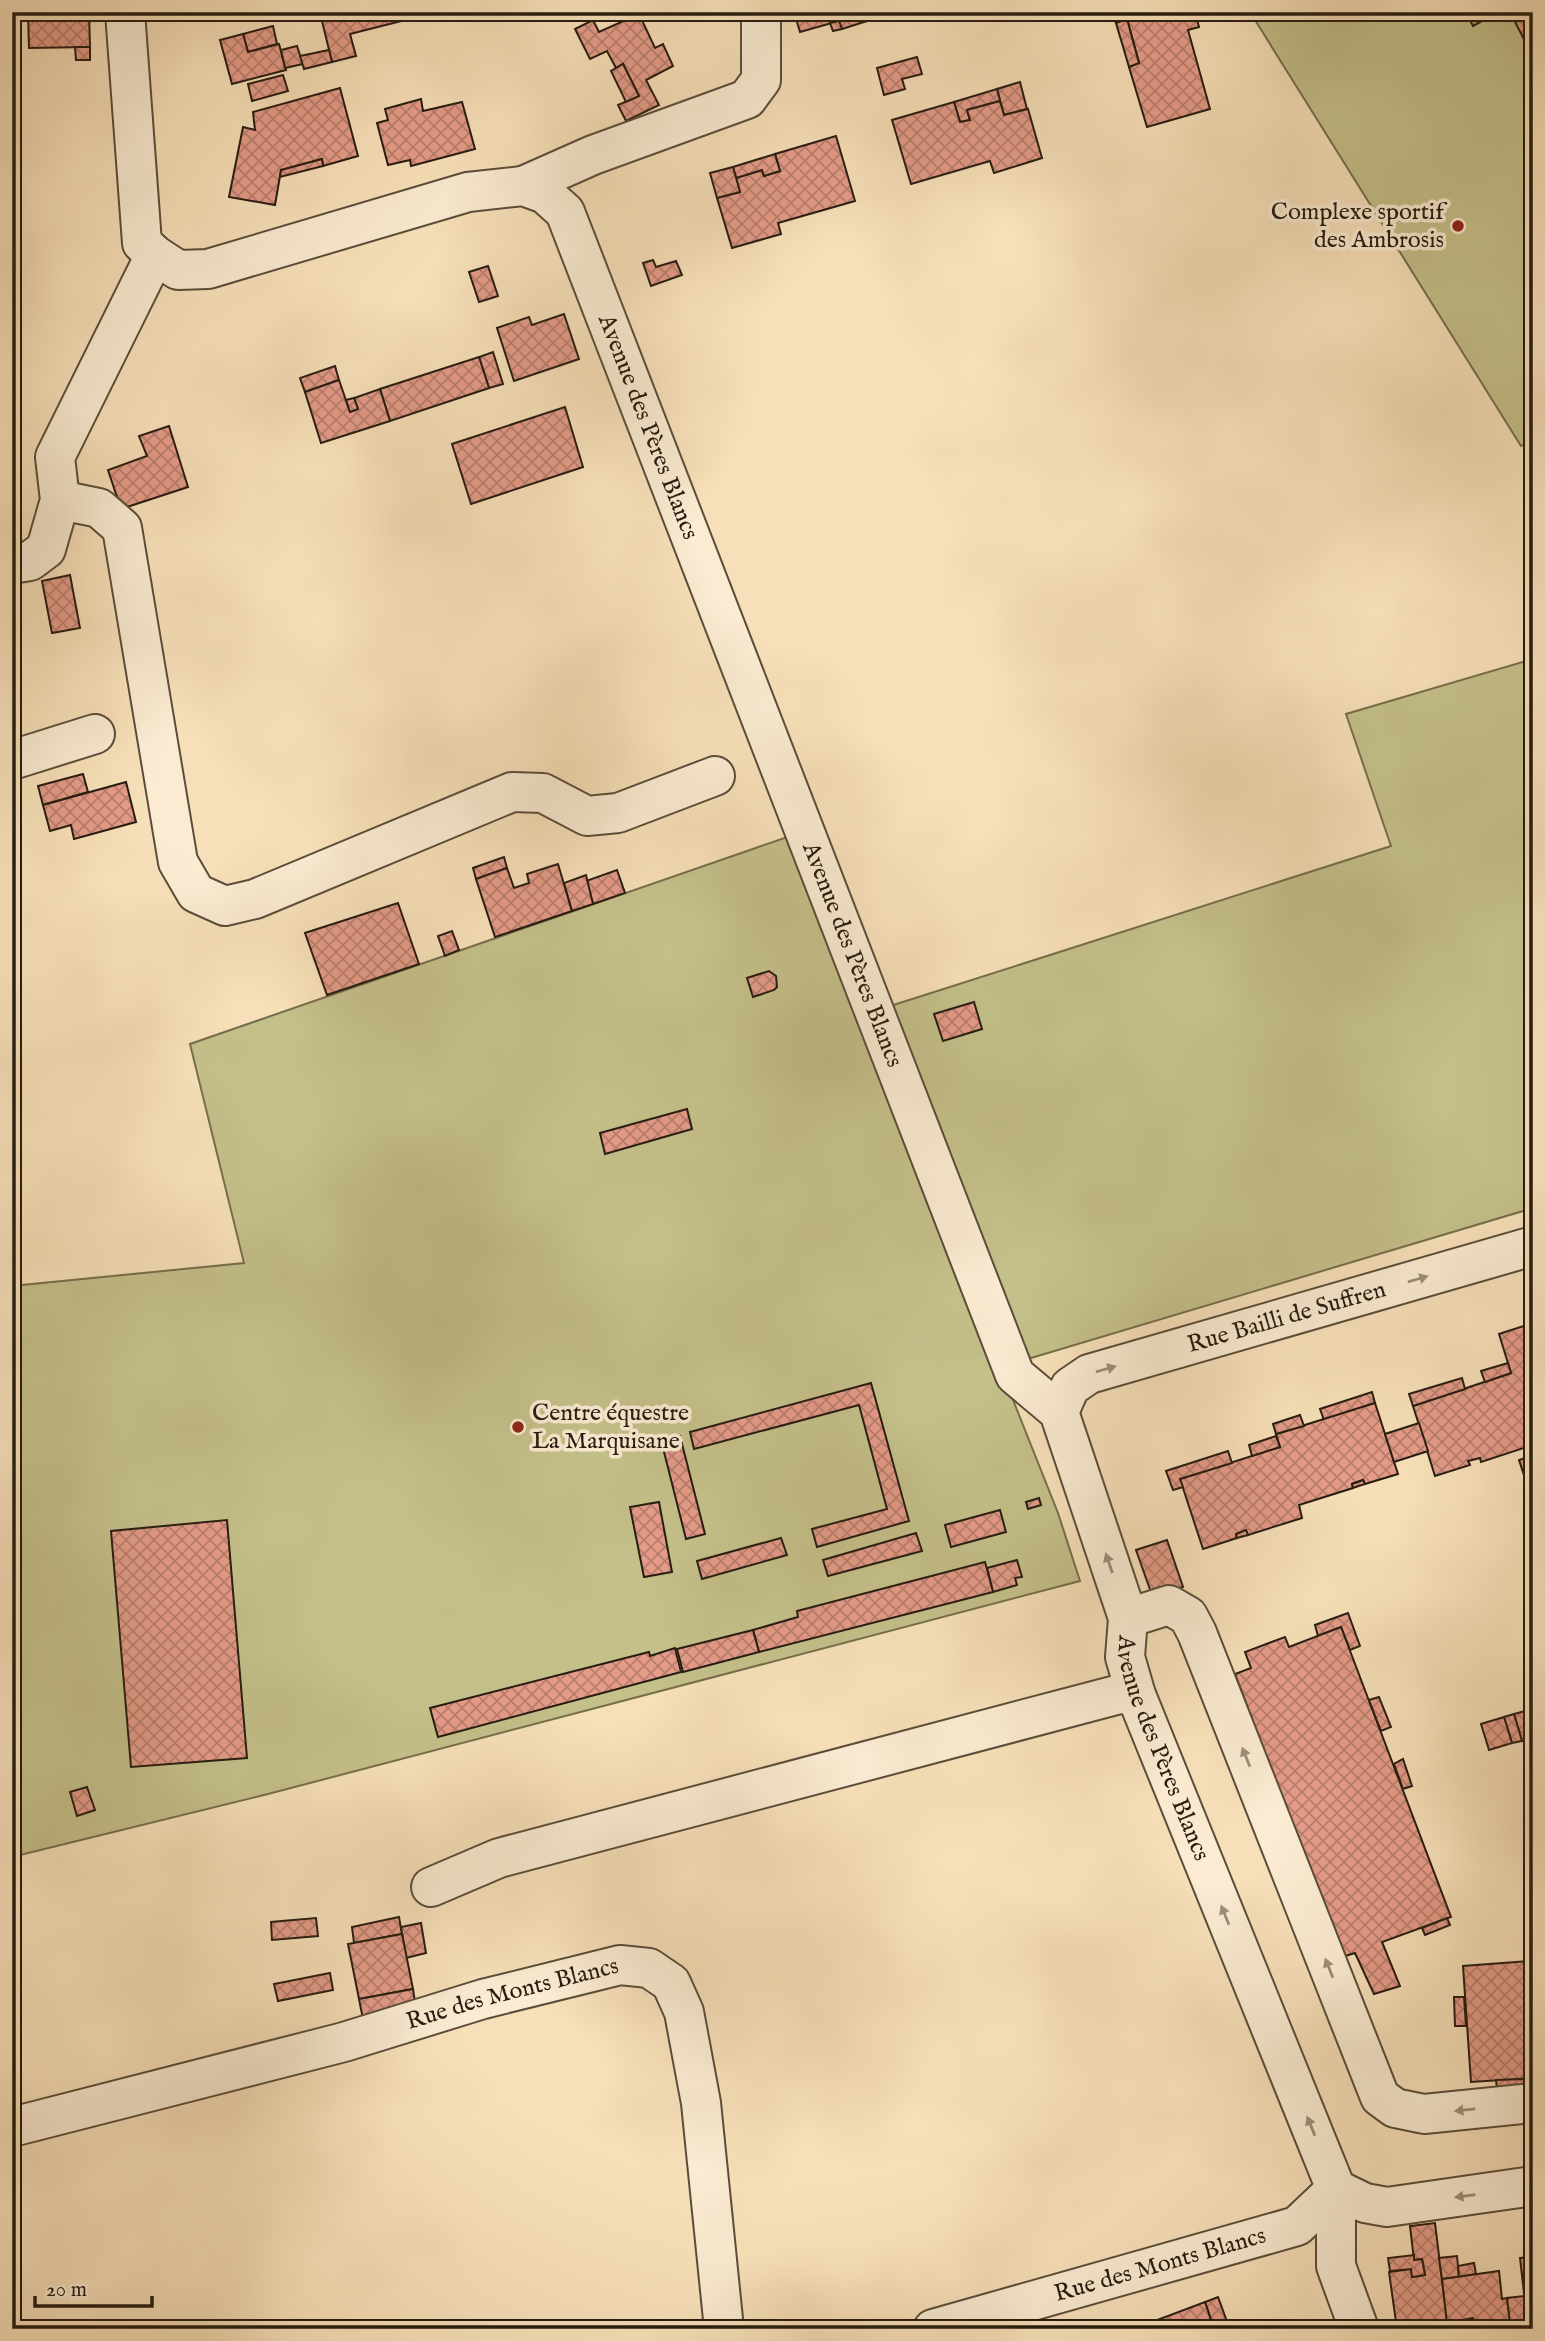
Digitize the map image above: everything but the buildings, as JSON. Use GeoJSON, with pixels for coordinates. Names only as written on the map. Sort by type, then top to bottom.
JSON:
{"type":"FeatureCollection","features":[{"type":"Feature","properties":{"kind":"street"},"geometry":{"type":"LineString","coordinates":[[125,12],[142,243],[178,270],[208,269],[468,191],[523,186],[593,155],[747,99],[761,80],[761,12]]}},
{"type":"Feature","properties":{"kind":"street","name":"Avenue des Pères Blancs"},"geometry":{"type":"LineString","coordinates":[[523,186],[545,194],[565,212],[1015,1375],[1059,1412],[1128,1618],[1125,1657],[1136,1695],[1336,2189],[1336,2266],[1359,2329]]}},
{"type":"Feature","properties":{"kind":"street"},"geometry":{"type":"LineString","coordinates":[[12,564],[30,561],[46,549],[60,500],[55,457],[155,255]]}},
{"type":"Feature","properties":{"kind":"street"},"geometry":{"type":"LineString","coordinates":[[60,500],[99,508],[122,528],[178,862],[195,893],[225,906],[255,899],[512,792],[542,793],[587,816],[618,813],[715,776]]}},
{"type":"Feature","properties":{"kind":"street"},"geometry":{"type":"LineString","coordinates":[[12,760],[95,734]]}},
{"type":"Feature","properties":{"kind":"street","name":"Rue Bailli de Suffren"},"geometry":{"type":"LineString","coordinates":[[1059,1412],[1070,1387],[1089,1374],[1533,1246]]}},
{"type":"Feature","properties":{"kind":"street"},"geometry":{"type":"LineString","coordinates":[[1128,1618],[1169,1605],[1188,1616],[1380,2097],[1395,2108],[1424,2114],[1533,2103]]}},
{"type":"Feature","properties":{"kind":"street"},"geometry":{"type":"LineString","coordinates":[[431,1887],[499,1858],[1120,1694],[1136,1695]]}},
{"type":"Feature","properties":{"kind":"street","name":"Rue des Monts Blancs"},"geometry":{"type":"LineString","coordinates":[[12,2127],[344,2042],[508,1993],[620,1965],[649,1968],[671,1983],[684,2012],[701,2103],[724,2329]]}},
{"type":"Feature","properties":{"kind":"street"},"geometry":{"type":"LineString","coordinates":[[1336,2189],[1365,2203],[1387,2207],[1533,2186]]}},
{"type":"Feature","properties":{"kind":"street","name":"Rue des Monts Blancs"},"geometry":{"type":"LineString","coordinates":[[933,2329],[1297,2226],[1336,2189]]}},
{"type":"Feature","properties":{"kind":"shaded area","name":"Complexe sportif des Ambrosis"},"geometry":{"type":"Polygon","coordinates":[[[1250,12],[1533,12],[1533,440],[1521,446],[1250,12]]]}},
{"type":"Feature","properties":{"kind":"shaded area"},"geometry":{"type":"Polygon","coordinates":[[[1533,659],[1533,1208],[1021,1361],[881,1009],[1391,846],[1346,714],[1533,659]]]}},
{"type":"Feature","properties":{"kind":"shaded area","name":"Centre équestre La Marquisane"},"geometry":{"type":"Polygon","coordinates":[[[796,834],[1058,1513],[1080,1581],[268,1794],[12,1857],[12,1286],[244,1263],[190,1044],[796,834]]]}},
{"type":"Feature","properties":{"kind":"place","name":"Complexe sportif des Ambrosis"},"geometry":{"type":"Point","coordinates":[1458,226]}},
{"type":"Feature","properties":{"kind":"place","name":"Centre équestre La Marquisane"},"geometry":{"type":"Point","coordinates":[518,1427]}}]}
